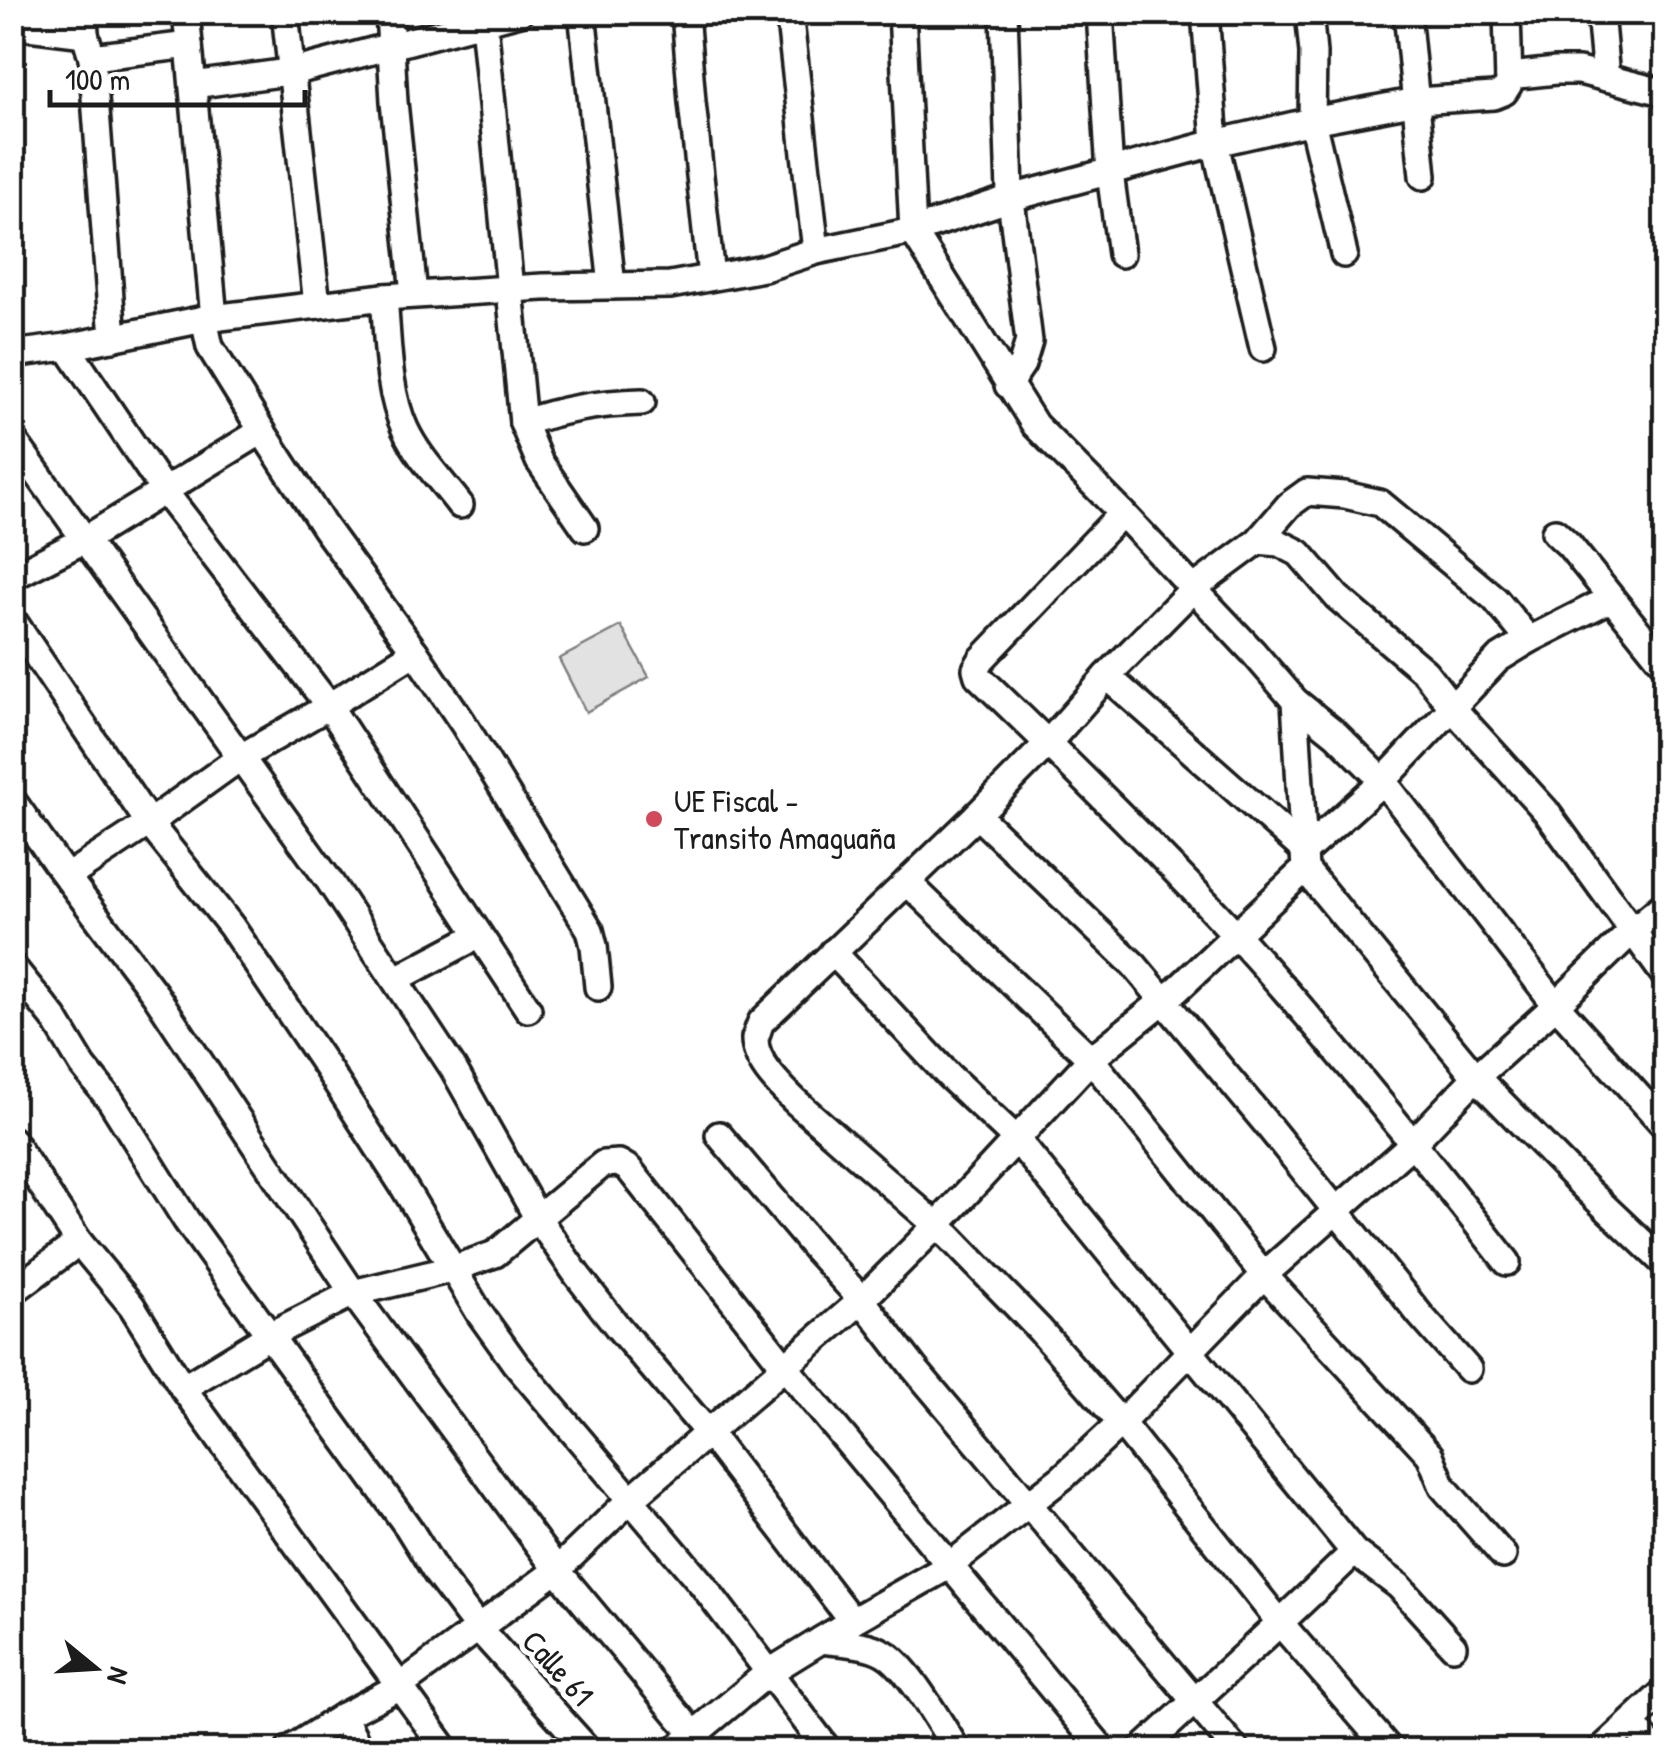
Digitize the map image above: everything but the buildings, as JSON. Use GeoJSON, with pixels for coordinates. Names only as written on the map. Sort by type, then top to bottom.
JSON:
{"type":"FeatureCollection","features":[{"type":"Feature","properties":{"kind":"street"},"geometry":{"type":"LineString","coordinates":[[186,12],[210,347],[325,528],[463,723],[590,930],[598,987]]}},
{"type":"Feature","properties":{"kind":"street"},"geometry":{"type":"LineString","coordinates":[[285,12],[317,305]]}},
{"type":"Feature","properties":{"kind":"street"},"geometry":{"type":"LineString","coordinates":[[389,12],[414,294]]}},
{"type":"Feature","properties":{"kind":"street"},"geometry":{"type":"LineString","coordinates":[[193,85],[291,72],[484,17],[520,12]]}},
{"type":"Feature","properties":{"kind":"street"},"geometry":{"type":"LineString","coordinates":[[582,12],[612,286]]}},
{"type":"Feature","properties":{"kind":"street"},"geometry":{"type":"LineString","coordinates":[[685,12],[711,278]]}},
{"type":"Feature","properties":{"kind":"street"},"geometry":{"type":"LineString","coordinates":[[789,12],[816,250]]}},
{"type":"Feature","properties":{"kind":"street"},"geometry":{"type":"LineString","coordinates":[[902,12],[913,231],[1035,425],[1194,589],[1295,702],[1336,734],[1383,780],[1556,1005],[1666,1127]]}},
{"type":"Feature","properties":{"kind":"street"},"geometry":{"type":"LineString","coordinates":[[1004,12],[1011,198],[1028,341],[1022,364],[1008,385]]}},
{"type":"Feature","properties":{"kind":"street"},"geometry":{"type":"LineString","coordinates":[[1100,12],[1110,172],[1120,254]]}},
{"type":"Feature","properties":{"kind":"street"},"geometry":{"type":"LineString","coordinates":[[1205,12],[1215,143],[1262,348]]}},
{"type":"Feature","properties":{"kind":"street"},"geometry":{"type":"LineString","coordinates":[[1309,12],[1312,121],[1344,254]]}},
{"type":"Feature","properties":{"kind":"street"},"geometry":{"type":"LineString","coordinates":[[1407,12],[1423,176]]}},
{"type":"Feature","properties":{"kind":"street"},"geometry":{"type":"LineString","coordinates":[[12,339],[13,354],[209,318],[384,297],[670,285],[764,268],[816,250],[913,231],[1011,198],[1215,143],[1417,102],[1494,96],[1504,92],[1509,84],[1507,12]]}},
{"type":"Feature","properties":{"kind":"street"},"geometry":{"type":"LineString","coordinates":[[484,17],[523,423],[539,461],[586,528]]}},
{"type":"Feature","properties":{"kind":"street"},"geometry":{"type":"LineString","coordinates":[[1601,23],[1606,78]]}},
{"type":"Feature","properties":{"kind":"street"},"geometry":{"type":"LineString","coordinates":[[12,25],[189,45]]}},
{"type":"Feature","properties":{"kind":"street"},"geometry":{"type":"LineString","coordinates":[[87,35],[113,338]]}},
{"type":"Feature","properties":{"kind":"street"},"geometry":{"type":"LineString","coordinates":[[1509,76],[1579,71],[1666,93]]}},
{"type":"Feature","properties":{"kind":"street"},"geometry":{"type":"LineString","coordinates":[[384,297],[394,390],[404,427],[430,469],[460,505]]}},
{"type":"Feature","properties":{"kind":"street"},"geometry":{"type":"LineString","coordinates":[[67,347],[164,491],[329,706],[528,1009]]}},
{"type":"Feature","properties":{"kind":"street"},"geometry":{"type":"LineString","coordinates":[[523,423],[548,414],[617,402],[642,402]]}},
{"type":"Feature","properties":{"kind":"street"},"geometry":{"type":"LineString","coordinates":[[12,576],[84,540],[262,431]]}},
{"type":"Feature","properties":{"kind":"street"},"geometry":{"type":"LineString","coordinates":[[12,438],[396,978],[462,1083],[537,1217],[577,1275],[709,1434],[852,1621]]}},
{"type":"Feature","properties":{"kind":"street"},"geometry":{"type":"LineString","coordinates":[[1390,1750],[1281,1624],[1121,1422],[1040,1330],[937,1225],[771,1078],[756,1038],[761,1022],[1048,743],[1107,676],[1194,589],[1258,541],[1289,505],[1307,492],[1345,494],[1380,504],[1495,600],[1529,640]]}},
{"type":"Feature","properties":{"kind":"street"},"geometry":{"type":"LineString","coordinates":[[1122,513],[982,658],[976,668],[978,676],[1138,832],[1236,936],[1414,1143],[1507,1262]]}},
{"type":"Feature","properties":{"kind":"street"},"geometry":{"type":"LineString","coordinates":[[1555,532],[1666,666]]}},
{"type":"Feature","properties":{"kind":"street"},"geometry":{"type":"LineString","coordinates":[[1258,541],[1279,543],[1299,553],[1337,597],[1425,672],[1545,810],[1666,977]]}},
{"type":"Feature","properties":{"kind":"street"},"geometry":{"type":"LineString","coordinates":[[289,1750],[400,1686],[557,1570],[630,1500],[862,1300],[1091,1060],[1164,1002],[1236,936],[1498,659],[1610,599]]}},
{"type":"Feature","properties":{"kind":"street"},"geometry":{"type":"LineString","coordinates":[[12,619],[149,823],[230,926],[325,1064],[480,1314],[516,1363],[702,1584],[828,1750]]}},
{"type":"Feature","properties":{"kind":"street"},"geometry":{"type":"LineString","coordinates":[[67,877],[240,757],[415,652]]}},
{"type":"Feature","properties":{"kind":"street"},"geometry":{"type":"LineString","coordinates":[[1107,676],[1305,860],[1476,1077],[1586,1190],[1664,1259]]}},
{"type":"Feature","properties":{"kind":"street"},"geometry":{"type":"LineString","coordinates":[[1295,702],[1305,860]]}},
{"type":"Feature","properties":{"kind":"street"},"geometry":{"type":"LineString","coordinates":[[12,800],[155,994],[353,1293],[692,1745],[768,1673],[949,1566],[1029,1505],[1121,1422],[1264,1275],[1414,1143],[1476,1077],[1631,932],[1660,908],[1666,908]]}},
{"type":"Feature","properties":{"kind":"street"},"geometry":{"type":"LineString","coordinates":[[977,814],[1134,965],[1468,1370]]}},
{"type":"Feature","properties":{"kind":"street"},"geometry":{"type":"LineString","coordinates":[[906,882],[1091,1060],[1264,1275],[1430,1454],[1443,1486],[1503,1556]]}},
{"type":"Feature","properties":{"kind":"street"},"geometry":{"type":"LineString","coordinates":[[396,978],[479,934]]}},
{"type":"Feature","properties":{"kind":"street"},"geometry":{"type":"LineString","coordinates":[[833,952],[950,1076],[1017,1140],[1354,1552],[1399,1586],[1453,1646]]}},
{"type":"Feature","properties":{"kind":"street","name":"Calle 61"},"geometry":{"type":"LineString","coordinates":[[12,966],[54,1018],[83,1066],[112,1101],[186,1220],[437,1574],[478,1628],[588,1750]]}},
{"type":"Feature","properties":{"kind":"street"},"geometry":{"type":"LineString","coordinates":[[719,1135],[862,1300],[914,1368],[1236,1750]]}},
{"type":"Feature","properties":{"kind":"street"},"geometry":{"type":"LineString","coordinates":[[12,1140],[79,1242],[132,1306],[184,1388],[446,1750]]}},
{"type":"Feature","properties":{"kind":"street"},"geometry":{"type":"LineString","coordinates":[[184,1388],[270,1335],[353,1293],[452,1270],[495,1254],[603,1164],[618,1162],[629,1170],[786,1368],[1103,1750]]}},
{"type":"Feature","properties":{"kind":"street"},"geometry":{"type":"LineString","coordinates":[[12,1292],[79,1242]]}},
{"type":"Feature","properties":{"kind":"street"},"geometry":{"type":"LineString","coordinates":[[1141,1750],[1281,1624],[1354,1552]]}},
{"type":"Feature","properties":{"kind":"street"},"geometry":{"type":"LineString","coordinates":[[821,1640],[886,1654],[908,1678],[957,1750]]}},
{"type":"Feature","properties":{"kind":"street"},"geometry":{"type":"LineString","coordinates":[[1601,1750],[1666,1690]]}},
{"type":"Feature","properties":{"kind":"street"},"geometry":{"type":"LineString","coordinates":[[344,1716],[360,1750]]}},
{"type":"Feature","properties":{"kind":"street"},"geometry":{"type":"LineString","coordinates":[[1631,1723],[1655,1750]]}},
{"type":"Feature","properties":{"kind":"shaded area"},"geometry":{"type":"Polygon","coordinates":[[[621,626],[649,677],[586,712],[559,659],[621,626]]]}},
{"type":"Feature","properties":{"kind":"place","name":"UE Fiscal - Transito Amaguaña"},"geometry":{"type":"Point","coordinates":[654,819]}}]}
